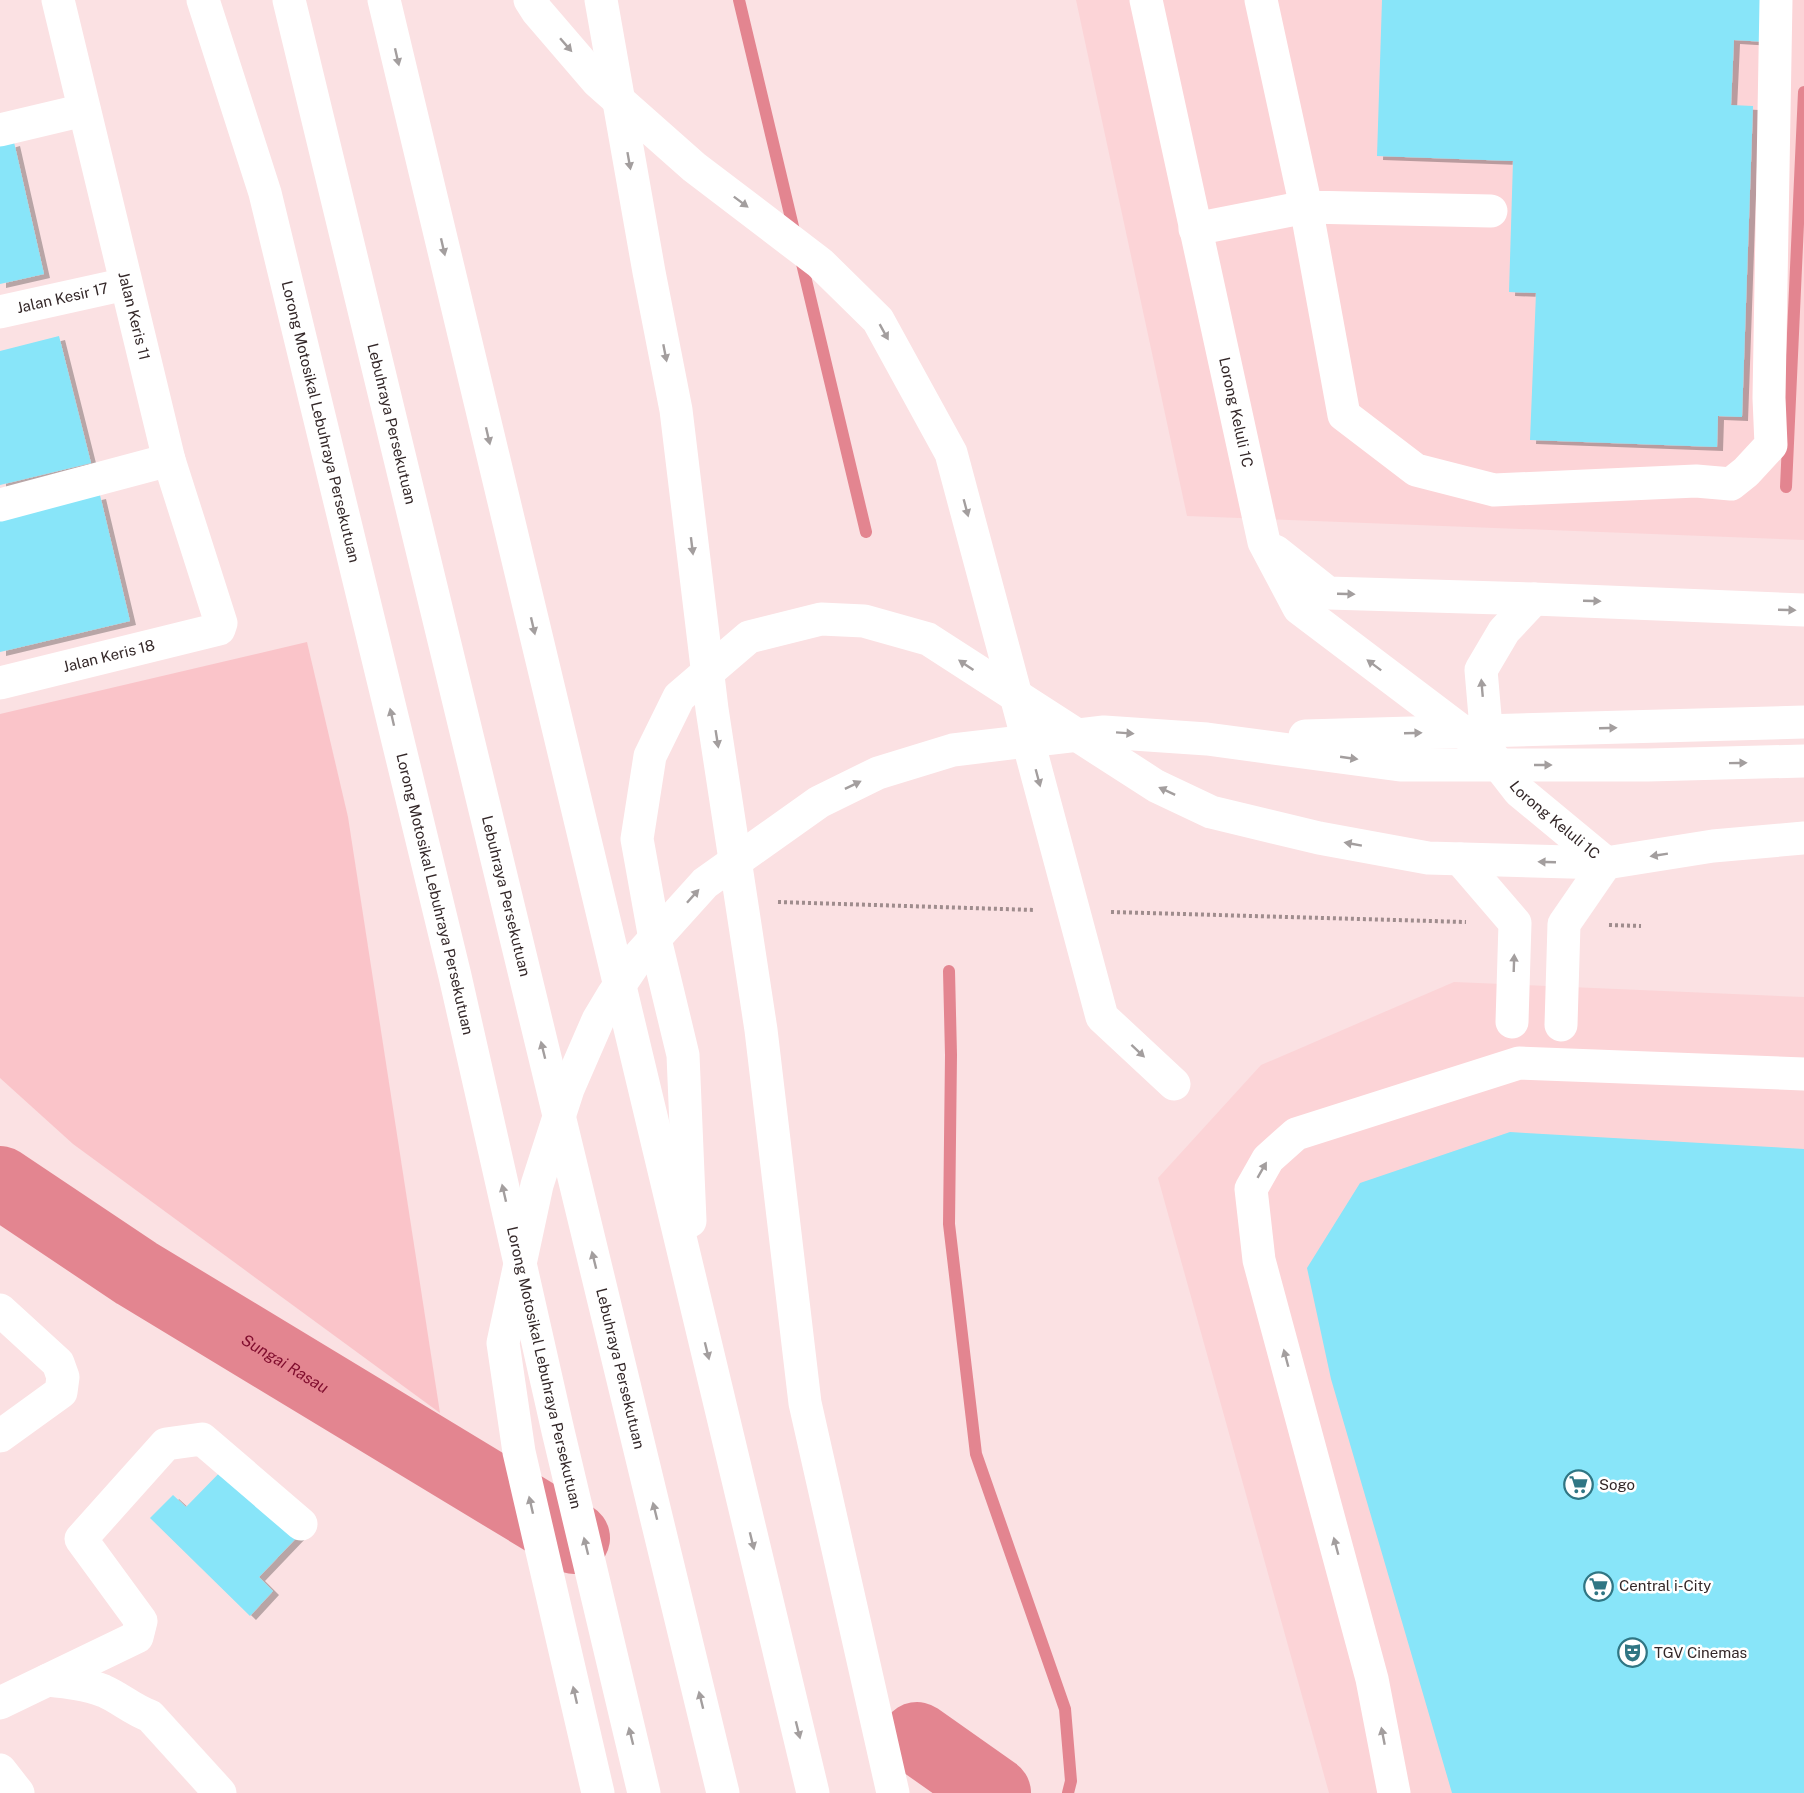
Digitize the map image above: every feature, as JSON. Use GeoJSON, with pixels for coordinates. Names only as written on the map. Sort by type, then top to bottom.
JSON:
{"type":"FeatureCollection","features":[{"type":"Feature","properties":{"kind":"main road","name":"Jalan Keris 11"},"geometry":{"type":"LineString","coordinates":[[58,0],[169,460],[220,618],[219,629]]}},
{"type":"Feature","properties":{"kind":"main road","name":"Lorong Motosikal Lebuhraya Persekutuan"},"geometry":{"type":"LineString","coordinates":[[203,0],[265,193],[282,262],[455,976],[555,1420],[644,1793]]}},
{"type":"Feature","properties":{"kind":"main road","name":"Lebuhraya Persekutuan"},"geometry":{"type":"LineString","coordinates":[[289,0],[723,1793]]}},
{"type":"Feature","properties":{"kind":"main road"},"geometry":{"type":"LineString","coordinates":[[384,0],[813,1793]]}},
{"type":"Feature","properties":{"kind":"main road"},"geometry":{"type":"LineString","coordinates":[[530,0],[537,12],[598,82],[694,167],[820,263],[878,320],[951,453],[1102,1017],[1174,1084]]}},
{"type":"Feature","properties":{"kind":"main road"},"geometry":{"type":"LineString","coordinates":[[601,0],[676,410],[712,709],[761,1030],[805,1403],[893,1793]]}},
{"type":"Feature","properties":{"kind":"main road","name":"Lorong Keluli 1C"},"geometry":{"type":"LineString","coordinates":[[1146,0],[1264,542],[1299,608],[1488,751],[1519,791],[1606,864],[1713,846],[1804,838]]}},
{"type":"Feature","properties":{"kind":"main road"},"geometry":{"type":"LineString","coordinates":[[1261,0],[1306,207],[1344,416],[1416,470],[1494,490],[1696,481],[1731,484],[1746,472],[1771,445],[1769,398],[1776,0]]}},
{"type":"Feature","properties":{"kind":"main road"},"geometry":{"type":"LineString","coordinates":[[0,130],[84,110]]}},
{"type":"Feature","properties":{"kind":"main road"},"geometry":{"type":"LineString","coordinates":[[1195,229],[1306,207],[1491,211]]}},
{"type":"Feature","properties":{"kind":"main road","name":"Jalan Kesir 17"},"geometry":{"type":"LineString","coordinates":[[0,312],[126,284]]}},
{"type":"Feature","properties":{"kind":"main road"},"geometry":{"type":"LineString","coordinates":[[0,505],[169,460]]}},
{"type":"Feature","properties":{"kind":"main road"},"geometry":{"type":"LineString","coordinates":[[1264,542],[1328,593],[1804,610]]}},
{"type":"Feature","properties":{"kind":"main road"},"geometry":{"type":"LineString","coordinates":[[1488,751],[1481,670],[1504,631],[1534,599]]}},
{"type":"Feature","properties":{"kind":"main road"},"geometry":{"type":"LineString","coordinates":[[693,1294],[683,1054],[655,939],[637,839],[650,756],[679,697],[749,637],[821,619],[864,621],[928,639],[1156,786],[1211,812],[1319,838],[1428,858],[1606,864]]}},
{"type":"Feature","properties":{"kind":"main road","name":"Jalan Keris 18"},"geometry":{"type":"LineString","coordinates":[[0,683],[219,629]]}},
{"type":"Feature","properties":{"kind":"main road"},"geometry":{"type":"LineString","coordinates":[[1207,739],[1804,722]]}},
{"type":"Feature","properties":{"kind":"main road"},"geometry":{"type":"LineString","coordinates":[[598,1793],[519,1452],[503,1343],[537,1185],[568,1089],[598,1020],[640,955],[705,883],[819,802],[878,773],[953,750],[1104,732],[1207,739],[1400,765],[1648,765],[1804,761]]}},
{"type":"Feature","properties":{"kind":"main road"},"geometry":{"type":"LineString","coordinates":[[1713,846],[1804,859]]}},
{"type":"Feature","properties":{"kind":"main road"},"geometry":{"type":"LineString","coordinates":[[1460,859],[1515,923],[1512,1022]]}},
{"type":"Feature","properties":{"kind":"main road"},"geometry":{"type":"LineString","coordinates":[[1561,1025],[1564,924],[1606,864]]}},
{"type":"Feature","properties":{"kind":"main road"},"geometry":{"type":"LineString","coordinates":[[1394,1793],[1372,1679],[1259,1260],[1251,1189],[1268,1159],[1296,1134],[1519,1063],[1804,1074]]}},
{"type":"Feature","properties":{"kind":"main road"},"geometry":{"type":"LineString","coordinates":[[0,1310],[58,1363],[63,1377],[61,1392],[3,1426]]}},
{"type":"Feature","properties":{"kind":"main road"},"geometry":{"type":"LineString","coordinates":[[0,1703],[137,1637],[141,1621],[81,1539],[166,1444],[202,1439],[301,1524]]}},
{"type":"Feature","properties":{"kind":"main road"},"geometry":{"type":"LineString","coordinates":[[48,1680],[74,1683],[105,1691],[135,1711],[150,1716],[220,1793]]}},
{"type":"Feature","properties":{"kind":"main road"},"geometry":{"type":"LineString","coordinates":[[715,1757],[716,1793]]}},
{"type":"Feature","properties":{"kind":"main road"},"geometry":{"type":"LineString","coordinates":[[0,1770],[18,1793]]}},
{"type":"Feature","properties":{"kind":"path"},"geometry":{"type":"LineString","coordinates":[[769,902],[1038,910]]}},
{"type":"Feature","properties":{"kind":"path"},"geometry":{"type":"LineString","coordinates":[[1110,912],[1515,923]]}},
{"type":"Feature","properties":{"kind":"path"},"geometry":{"type":"LineString","coordinates":[[1564,924],[1641,926]]}},
{"type":"Feature","properties":{"kind":"shaded area"},"geometry":{"type":"Polygon","coordinates":[[[1076,0],[1804,0],[1804,540],[1187,516],[1076,0]]]}},
{"type":"Feature","properties":{"kind":"shaded area"},"geometry":{"type":"Polygon","coordinates":[[[307,642],[348,817],[440,1413],[73,1144],[0,1078],[0,714],[307,642]]]}},
{"type":"Feature","properties":{"kind":"shaded area","name":"Central i-City"},"geometry":{"type":"Polygon","coordinates":[[[1454,982],[1804,997],[1804,1793],[1329,1793],[1158,1178],[1261,1065],[1454,982]]]}},
{"type":"Feature","properties":{"kind":"building"},"geometry":{"type":"Polygon","coordinates":[[[1382,0],[1768,0],[1767,42],[1734,40],[1731,105],[1753,106],[1742,417],[1718,416],[1717,447],[1530,440],[1536,293],[1509,292],[1513,161],[1377,156],[1382,0]]]}},
{"type":"Feature","properties":{"kind":"building"},"geometry":{"type":"Polygon","coordinates":[[[14,142],[44,274],[0,284],[0,146],[14,142]]]}},
{"type":"Feature","properties":{"kind":"building"},"geometry":{"type":"Polygon","coordinates":[[[59,336],[91,463],[0,485],[0,351],[59,336]]]}},
{"type":"Feature","properties":{"kind":"building"},"geometry":{"type":"Polygon","coordinates":[[[100,495],[130,621],[0,652],[0,518],[100,495]]]}},
{"type":"Feature","properties":{"kind":"building","name":"Central i-City"},"geometry":{"type":"Polygon","coordinates":[[[1510,1132],[1804,1149],[1804,1793],[1452,1793],[1331,1379],[1307,1268],[1360,1183],[1510,1132]]]}},
{"type":"Feature","properties":{"kind":"building"},"geometry":{"type":"Polygon","coordinates":[[[229,1463],[301,1533],[259,1577],[273,1591],[250,1616],[150,1518],[173,1495],[186,1507],[229,1463]]]}},
{"type":"Feature","properties":{"kind":"waterway"},"geometry":{"type":"LineString","coordinates":[[739,0],[795,235]]}},
{"type":"Feature","properties":{"kind":"waterway"},"geometry":{"type":"LineString","coordinates":[[1786,487],[1804,92]]}},
{"type":"Feature","properties":{"kind":"waterway"},"geometry":{"type":"LineString","coordinates":[[800,255],[866,532]]}},
{"type":"Feature","properties":{"kind":"waterway"},"geometry":{"type":"LineString","coordinates":[[949,971],[951,1055],[949,1224],[976,1454],[1065,1709],[1071,1781],[1068,1793]]}},
{"type":"Feature","properties":{"kind":"waterway","name":"Sungai Rasau"},"geometry":{"type":"LineString","coordinates":[[0,1182],[136,1273],[574,1538]]}},
{"type":"Feature","properties":{"kind":"waterway","name":"Sungai Rasau"},"geometry":{"type":"LineString","coordinates":[[917,1738],[995,1793]]}},
{"type":"Feature","properties":{"kind":"place","name":"Sogo"},"geometry":{"type":"Point","coordinates":[1578,1485]}},
{"type":"Feature","properties":{"kind":"place","name":"Central i-City"},"geometry":{"type":"Point","coordinates":[1598,1586]}},
{"type":"Feature","properties":{"kind":"place","name":"TGV Cinemas"},"geometry":{"type":"Point","coordinates":[1633,1653]}}]}
